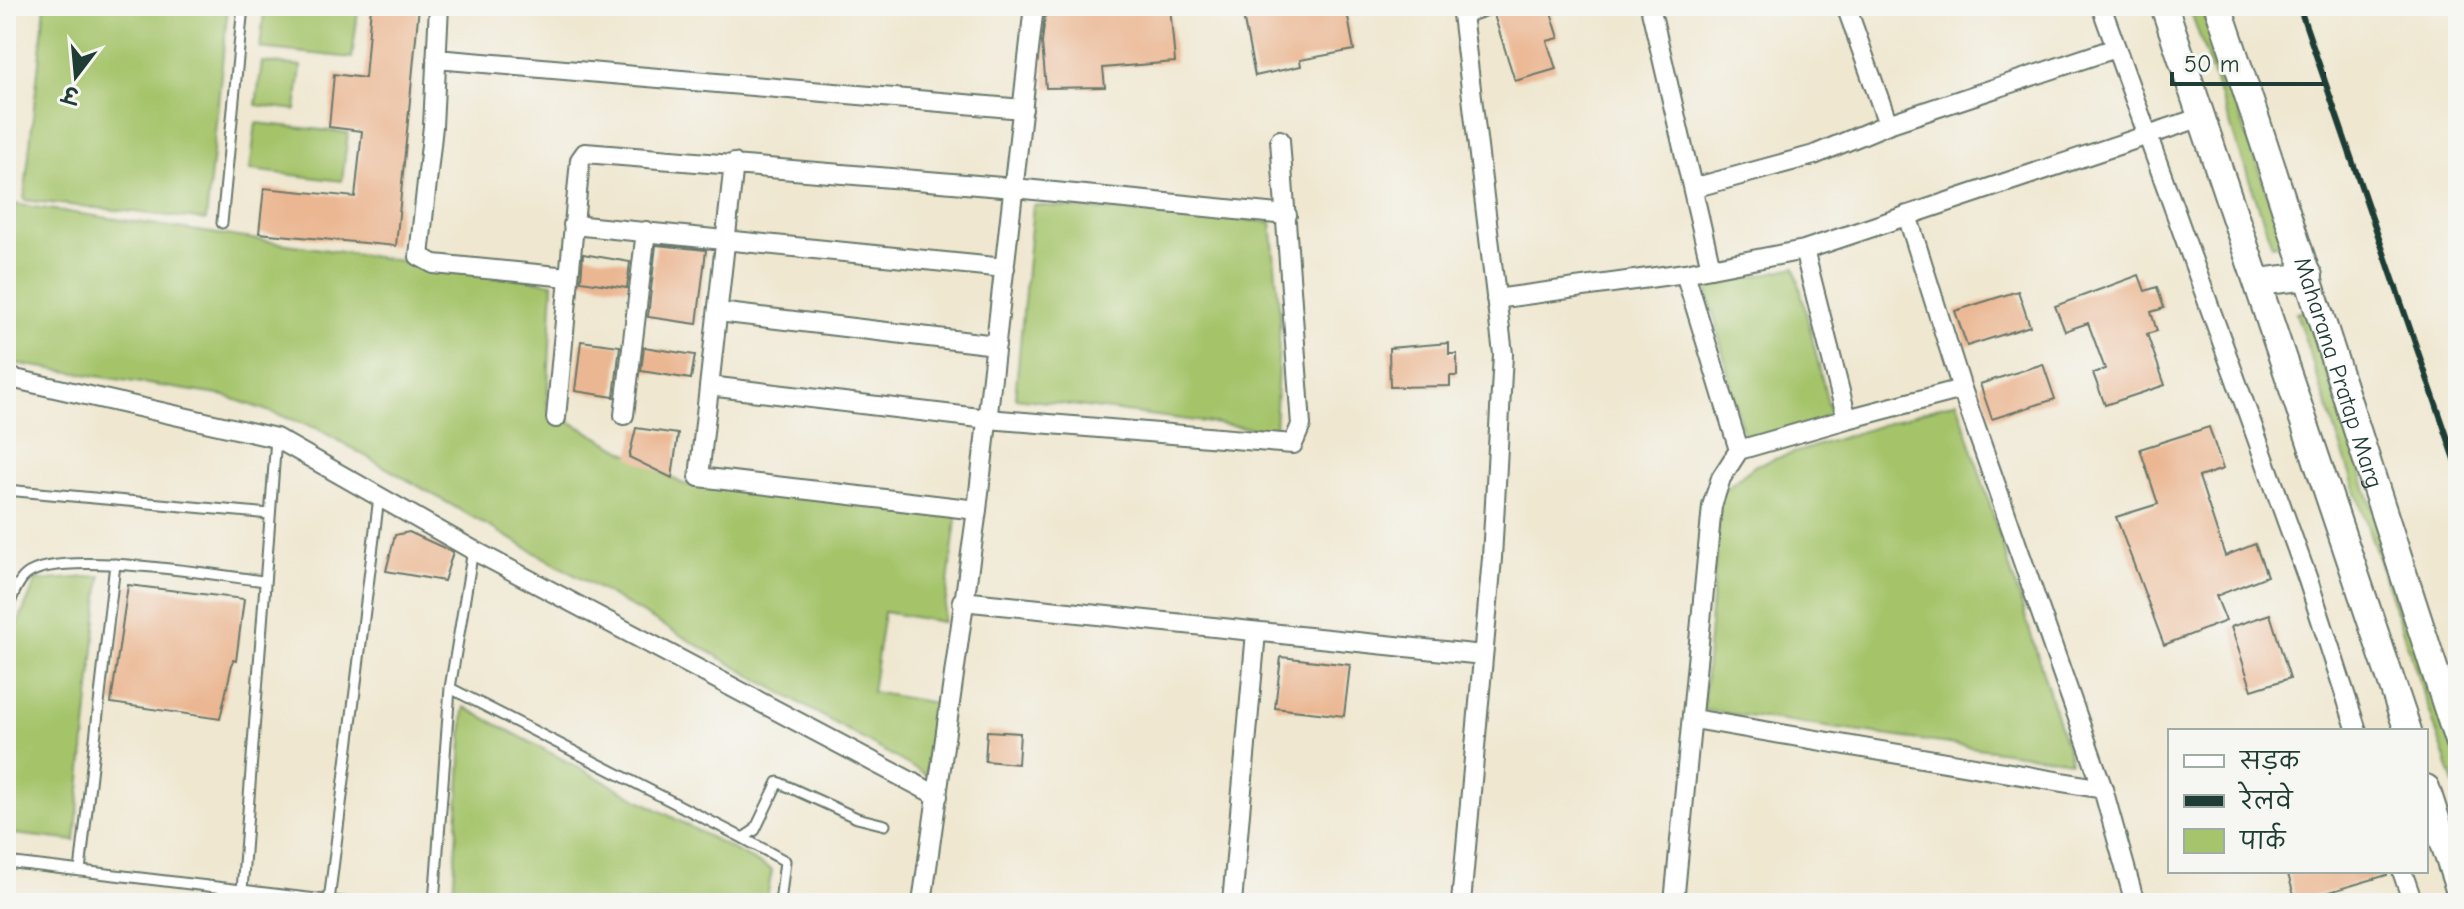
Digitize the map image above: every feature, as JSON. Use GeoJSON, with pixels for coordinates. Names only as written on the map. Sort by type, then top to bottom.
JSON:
{"type":"FeatureCollection","features":[{"type":"Feature","properties":{"kind":"main road","name":"Maharana Pratap Marg"},"geometry":{"type":"LineString","coordinates":[[2164,6],[2407,729]]}},
{"type":"Feature","properties":{"kind":"main road","name":"Maharana Pratap Marg"},"geometry":{"type":"LineString","coordinates":[[2218,6],[2309,276],[2458,741]]}},
{"type":"Feature","properties":{"kind":"main road"},"geometry":{"type":"LineString","coordinates":[[2259,282],[2309,276]]}},
{"type":"Feature","properties":{"kind":"main road"},"geometry":{"type":"LineString","coordinates":[[2428,794],[2458,886]]}},
{"type":"Feature","properties":{"kind":"street"},"geometry":{"type":"LineString","coordinates":[[439,6],[433,126],[419,256],[434,264],[568,277]]}},
{"type":"Feature","properties":{"kind":"street"},"geometry":{"type":"LineString","coordinates":[[922,903],[977,510],[1034,6]]}},
{"type":"Feature","properties":{"kind":"street"},"geometry":{"type":"LineString","coordinates":[[1461,903],[1483,655],[1503,354],[1462,10],[1485,6]]}},
{"type":"Feature","properties":{"kind":"street"},"geometry":{"type":"LineString","coordinates":[[1650,6],[1711,268]]}},
{"type":"Feature","properties":{"kind":"street"},"geometry":{"type":"LineString","coordinates":[[1846,6],[1888,124]]}},
{"type":"Feature","properties":{"kind":"street"},"geometry":{"type":"LineString","coordinates":[[2101,6],[2302,566],[2356,729]]}},
{"type":"Feature","properties":{"kind":"street"},"geometry":{"type":"LineString","coordinates":[[1693,188],[1814,155],[1888,124],[2116,48]]}},
{"type":"Feature","properties":{"kind":"street"},"geometry":{"type":"LineString","coordinates":[[436,59],[1023,109]]}},
{"type":"Feature","properties":{"kind":"street"},"geometry":{"type":"LineString","coordinates":[[1496,299],[1685,273],[1804,250],[2202,117]]}},
{"type":"Feature","properties":{"kind":"street"},"geometry":{"type":"LineString","coordinates":[[709,386],[988,419],[1283,446],[1293,444],[1301,425],[1280,140]]}},
{"type":"Feature","properties":{"kind":"street"},"geometry":{"type":"LineString","coordinates":[[556,418],[580,160],[585,153],[734,163],[1287,215]]}},
{"type":"Feature","properties":{"kind":"street"},"geometry":{"type":"LineString","coordinates":[[734,163],[699,477],[977,510]]}},
{"type":"Feature","properties":{"kind":"street"},"geometry":{"type":"LineString","coordinates":[[1907,215],[1962,389],[2103,789],[2135,903]]}},
{"type":"Feature","properties":{"kind":"street"},"geometry":{"type":"LineString","coordinates":[[573,225],[1005,268]]}},
{"type":"Feature","properties":{"kind":"street"},"geometry":{"type":"LineString","coordinates":[[624,415],[646,231]]}},
{"type":"Feature","properties":{"kind":"street"},"geometry":{"type":"LineString","coordinates":[[1804,250],[1847,419]]}},
{"type":"Feature","properties":{"kind":"street"},"geometry":{"type":"LineString","coordinates":[[1685,273],[1739,450]]}},
{"type":"Feature","properties":{"kind":"street"},"geometry":{"type":"LineString","coordinates":[[718,312],[996,345]]}},
{"type":"Feature","properties":{"kind":"street"},"geometry":{"type":"LineString","coordinates":[[6,377],[276,438],[473,550],[938,796]]}},
{"type":"Feature","properties":{"kind":"street"},"geometry":{"type":"LineString","coordinates":[[1674,903],[1712,506],[1721,478],[1739,450],[1962,389]]}},
{"type":"Feature","properties":{"kind":"street"},"geometry":{"type":"LineString","coordinates":[[962,601],[1483,655]]}},
{"type":"Feature","properties":{"kind":"street"},"geometry":{"type":"LineString","coordinates":[[1232,903],[1256,632]]}},
{"type":"Feature","properties":{"kind":"street"},"geometry":{"type":"LineString","coordinates":[[1694,719],[2103,789]]}},
{"type":"Feature","properties":{"kind":"street"},"geometry":{"type":"LineString","coordinates":[[2403,873],[2413,903]]}},
{"type":"Feature","properties":{"kind":"lane"},"geometry":{"type":"LineString","coordinates":[[222,223],[243,6]]}},
{"type":"Feature","properties":{"kind":"lane"},"geometry":{"type":"LineString","coordinates":[[242,891],[276,438]]}},
{"type":"Feature","properties":{"kind":"lane"},"geometry":{"type":"LineString","coordinates":[[6,490],[270,514]]}},
{"type":"Feature","properties":{"kind":"lane"},"geometry":{"type":"LineString","coordinates":[[329,901],[379,497]]}},
{"type":"Feature","properties":{"kind":"lane"},"geometry":{"type":"LineString","coordinates":[[434,903],[450,688],[473,550]]}},
{"type":"Feature","properties":{"kind":"lane"},"geometry":{"type":"LineString","coordinates":[[6,613],[27,574],[47,566],[115,564],[265,581]]}},
{"type":"Feature","properties":{"kind":"lane"},"geometry":{"type":"LineString","coordinates":[[80,871],[115,564]]}},
{"type":"Feature","properties":{"kind":"lane"},"geometry":{"type":"LineString","coordinates":[[450,688],[785,861],[787,868],[780,903]]}},
{"type":"Feature","properties":{"kind":"lane"},"geometry":{"type":"LineString","coordinates":[[743,838],[755,830],[778,782],[857,818],[885,825]]}},
{"type":"Feature","properties":{"kind":"lane"},"geometry":{"type":"LineString","coordinates":[[6,862],[350,903]]}},
{"type":"Feature","properties":{"kind":"lane"},"geometry":{"type":"LineString","coordinates":[[224,903],[225,889]]}},
{"type":"Feature","properties":{"kind":"green space"},"geometry":{"type":"Polygon","coordinates":[[[45,6],[228,6],[206,220],[24,200],[45,6]]]}},
{"type":"Feature","properties":{"kind":"green space"},"geometry":{"type":"Polygon","coordinates":[[[265,6],[358,11],[352,58],[260,48],[265,6]]]}},
{"type":"Feature","properties":{"kind":"green space"},"geometry":{"type":"Polygon","coordinates":[[[2189,6],[2201,6],[2284,241],[2272,245],[2189,6]]]}},
{"type":"Feature","properties":{"kind":"green space"},"geometry":{"type":"Polygon","coordinates":[[[262,62],[301,66],[296,110],[256,105],[262,62]]]}},
{"type":"Feature","properties":{"kind":"green space"},"geometry":{"type":"Polygon","coordinates":[[[256,123],[348,133],[342,181],[250,170],[256,123]]]}},
{"type":"Feature","properties":{"kind":"green space"},"geometry":{"type":"Polygon","coordinates":[[[6,203],[553,283],[547,408],[565,419],[683,484],[957,513],[943,622],[884,612],[872,692],[935,703],[926,775],[316,428],[225,396],[6,362],[6,203]]]}},
{"type":"Feature","properties":{"kind":"green space"},"geometry":{"type":"Polygon","coordinates":[[[1033,205],[1271,222],[1280,317],[1275,431],[1015,398],[1033,205]]]}},
{"type":"Feature","properties":{"kind":"green space"},"geometry":{"type":"Polygon","coordinates":[[[1795,267],[1832,420],[1745,441],[1707,288],[1795,267]]]}},
{"type":"Feature","properties":{"kind":"green space"},"geometry":{"type":"Polygon","coordinates":[[[2306,311],[2458,758],[2458,796],[2296,313],[2306,311]]]}},
{"type":"Feature","properties":{"kind":"green space"},"geometry":{"type":"Polygon","coordinates":[[[1957,401],[2071,761],[1703,710],[1721,492],[1756,465],[1957,401]]]}},
{"type":"Feature","properties":{"kind":"green space"},"geometry":{"type":"Polygon","coordinates":[[[101,576],[75,841],[6,833],[6,651],[36,581],[101,576]]]}},
{"type":"Feature","properties":{"kind":"green space"},"geometry":{"type":"Polygon","coordinates":[[[464,707],[772,870],[766,903],[509,903],[453,897],[464,707]]]}},
{"type":"Feature","properties":{"kind":"building"},"geometry":{"type":"Polygon","coordinates":[[[371,6],[419,6],[396,246],[259,233],[264,188],[355,197],[362,131],[329,127],[334,74],[365,78],[371,6]]]}},
{"type":"Feature","properties":{"kind":"building"},"geometry":{"type":"Polygon","coordinates":[[[1046,6],[1170,6],[1175,62],[1103,68],[1105,87],[1046,88],[1042,43],[1046,6]]]}},
{"type":"Feature","properties":{"kind":"building"},"geometry":{"type":"Polygon","coordinates":[[[1241,6],[1346,6],[1354,50],[1300,60],[1301,66],[1255,76],[1241,6]]]}},
{"type":"Feature","properties":{"kind":"building"},"geometry":{"type":"Polygon","coordinates":[[[1523,6],[1549,6],[1559,38],[1547,41],[1556,69],[1515,81],[1494,15],[1523,6]]]}},
{"type":"Feature","properties":{"kind":"building"},"geometry":{"type":"Polygon","coordinates":[[[656,245],[706,250],[697,324],[648,317],[656,245]]]}},
{"type":"Feature","properties":{"kind":"building"},"geometry":{"type":"Polygon","coordinates":[[[583,254],[630,262],[627,288],[581,281],[583,254]]]}},
{"type":"Feature","properties":{"kind":"building"},"geometry":{"type":"Polygon","coordinates":[[[2139,275],[2145,291],[2157,287],[2164,308],[2151,312],[2157,331],[2147,334],[2165,385],[2105,405],[2093,373],[2105,369],[2088,323],[2065,331],[2055,306],[2139,275]]]}},
{"type":"Feature","properties":{"kind":"building"},"geometry":{"type":"Polygon","coordinates":[[[2018,291],[2030,326],[1967,346],[1955,311],[2018,291]]]}},
{"type":"Feature","properties":{"kind":"building"},"geometry":{"type":"Polygon","coordinates":[[[581,341],[620,346],[614,397],[575,391],[581,341]]]}},
{"type":"Feature","properties":{"kind":"building"},"geometry":{"type":"Polygon","coordinates":[[[1449,343],[1449,354],[1457,354],[1457,376],[1450,376],[1450,386],[1390,387],[1389,348],[1449,343]]]}},
{"type":"Feature","properties":{"kind":"building"},"geometry":{"type":"Polygon","coordinates":[[[644,347],[695,355],[691,379],[641,371],[644,347]]]}},
{"type":"Feature","properties":{"kind":"building"},"geometry":{"type":"Polygon","coordinates":[[[2043,364],[2055,399],[1992,419],[1980,384],[2043,364]]]}},
{"type":"Feature","properties":{"kind":"building"},"geometry":{"type":"Polygon","coordinates":[[[2209,427],[2223,469],[2199,477],[2225,556],[2255,544],[2267,576],[2216,596],[2226,621],[2164,645],[2116,517],[2158,504],[2140,449],[2209,427]]]}},
{"type":"Feature","properties":{"kind":"building"},"geometry":{"type":"Polygon","coordinates":[[[636,428],[678,434],[672,478],[629,457],[636,428]]]}},
{"type":"Feature","properties":{"kind":"building"},"geometry":{"type":"Polygon","coordinates":[[[409,532],[453,552],[444,581],[386,571],[395,535],[409,532]]]}},
{"type":"Feature","properties":{"kind":"building"},"geometry":{"type":"Polygon","coordinates":[[[128,585],[244,599],[236,661],[233,660],[220,719],[111,703],[128,585]]]}},
{"type":"Feature","properties":{"kind":"building"},"geometry":{"type":"Polygon","coordinates":[[[2270,614],[2290,678],[2252,690],[2231,627],[2270,614]]]}},
{"type":"Feature","properties":{"kind":"building"},"geometry":{"type":"Polygon","coordinates":[[[1281,657],[1350,665],[1344,716],[1275,708],[1281,657]]]}},
{"type":"Feature","properties":{"kind":"building"},"geometry":{"type":"Polygon","coordinates":[[[987,731],[1020,733],[1018,764],[985,761],[987,731]]]}},
{"type":"Feature","properties":{"kind":"building"},"geometry":{"type":"Polygon","coordinates":[[[2288,873],[2387,873],[2387,875],[2296,902],[2288,873]]]}},
{"type":"Feature","properties":{"kind":"railway"},"geometry":{"type":"LineString","coordinates":[[2299,6],[2458,468]]}}]}
